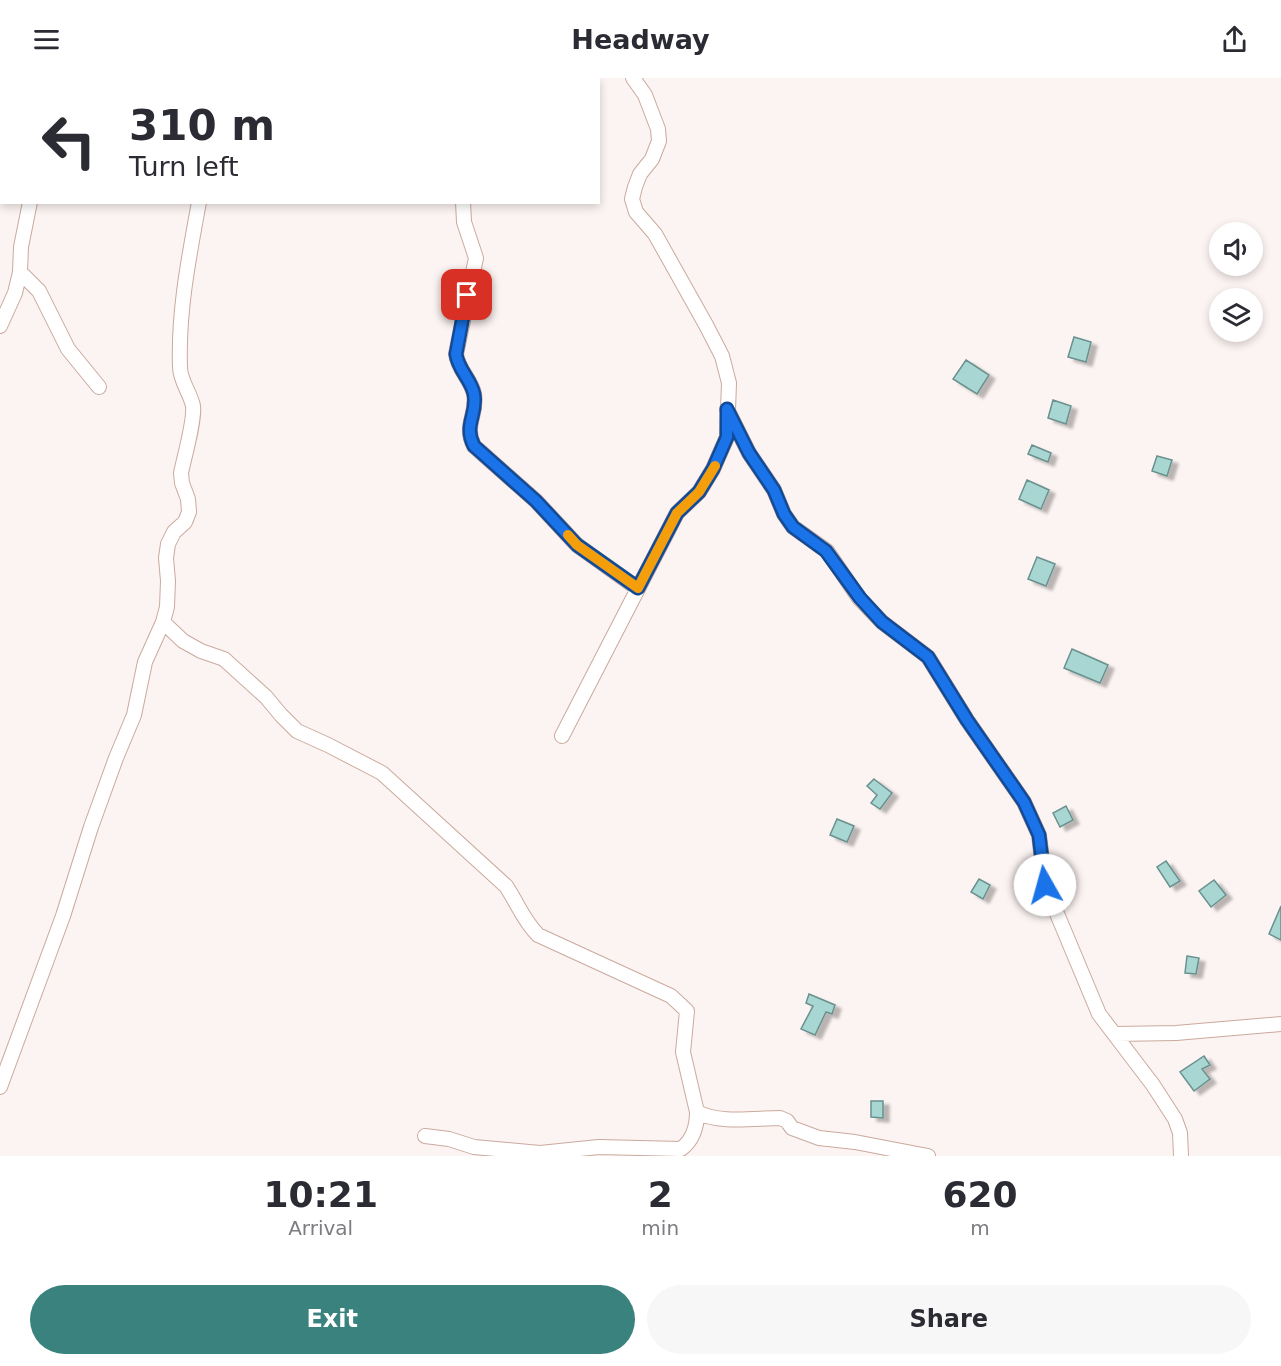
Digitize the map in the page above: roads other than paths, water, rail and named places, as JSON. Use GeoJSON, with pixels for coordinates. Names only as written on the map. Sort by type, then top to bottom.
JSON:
{"type":"FeatureCollection","features":[{"type":"Feature","properties":{"kind":"street"},"geometry":{"type":"LineString","coordinates":[[562,736],[677,513],[699,492],[713,469],[727,437],[729,383],[722,356],[655,234],[636,212],[632,199],[640,174],[652,159],[660,141],[658,129],[645,95],[633,78]]}},
{"type":"Feature","properties":{"kind":"street"},"geometry":{"type":"LineString","coordinates":[[0,326],[15,293],[30,204]]}},
{"type":"Feature","properties":{"kind":"street"},"geometry":{"type":"LineString","coordinates":[[0,1087],[63,916],[112,767],[134,715],[145,662],[163,622],[167,607],[168,544],[174,532],[185,522],[189,512],[181,474],[193,405],[184,387],[180,370],[180,328],[183,288],[199,204]]}},
{"type":"Feature","properties":{"kind":"street"},"geometry":{"type":"LineString","coordinates":[[463,204],[464,222],[476,258],[456,354],[457,364],[474,392],[469,427],[470,438],[474,446],[536,501],[577,545],[638,588]]}},
{"type":"Feature","properties":{"kind":"street"},"geometry":{"type":"LineString","coordinates":[[20,272],[39,291],[68,349],[99,387]]}},
{"type":"Feature","properties":{"kind":"street"},"geometry":{"type":"LineString","coordinates":[[727,409],[749,453],[774,490],[784,514],[793,527],[826,551],[860,598],[882,622],[928,657],[967,720],[1024,802],[1039,835],[1045,885],[1098,1014],[1115,1034],[1175,1119],[1180,1133],[1181,1156]]}},
{"type":"Feature","properties":{"kind":"street"},"geometry":{"type":"LineString","coordinates":[[163,622],[183,641],[201,651],[224,659],[266,697],[297,731],[382,773],[506,886],[517,902],[525,922],[538,935],[671,996],[687,1011],[683,1052],[698,1112],[694,1132],[688,1144],[681,1149],[599,1147],[540,1153],[474,1147],[449,1139],[425,1136]]}},
{"type":"Feature","properties":{"kind":"street"},"geometry":{"type":"LineString","coordinates":[[1115,1034],[1176,1033],[1281,1024]]}},
{"type":"Feature","properties":{"kind":"street"},"geometry":{"type":"LineString","coordinates":[[698,1112],[718,1119],[780,1118],[787,1121],[792,1128],[819,1138],[855,1142],[928,1156]]}}]}
